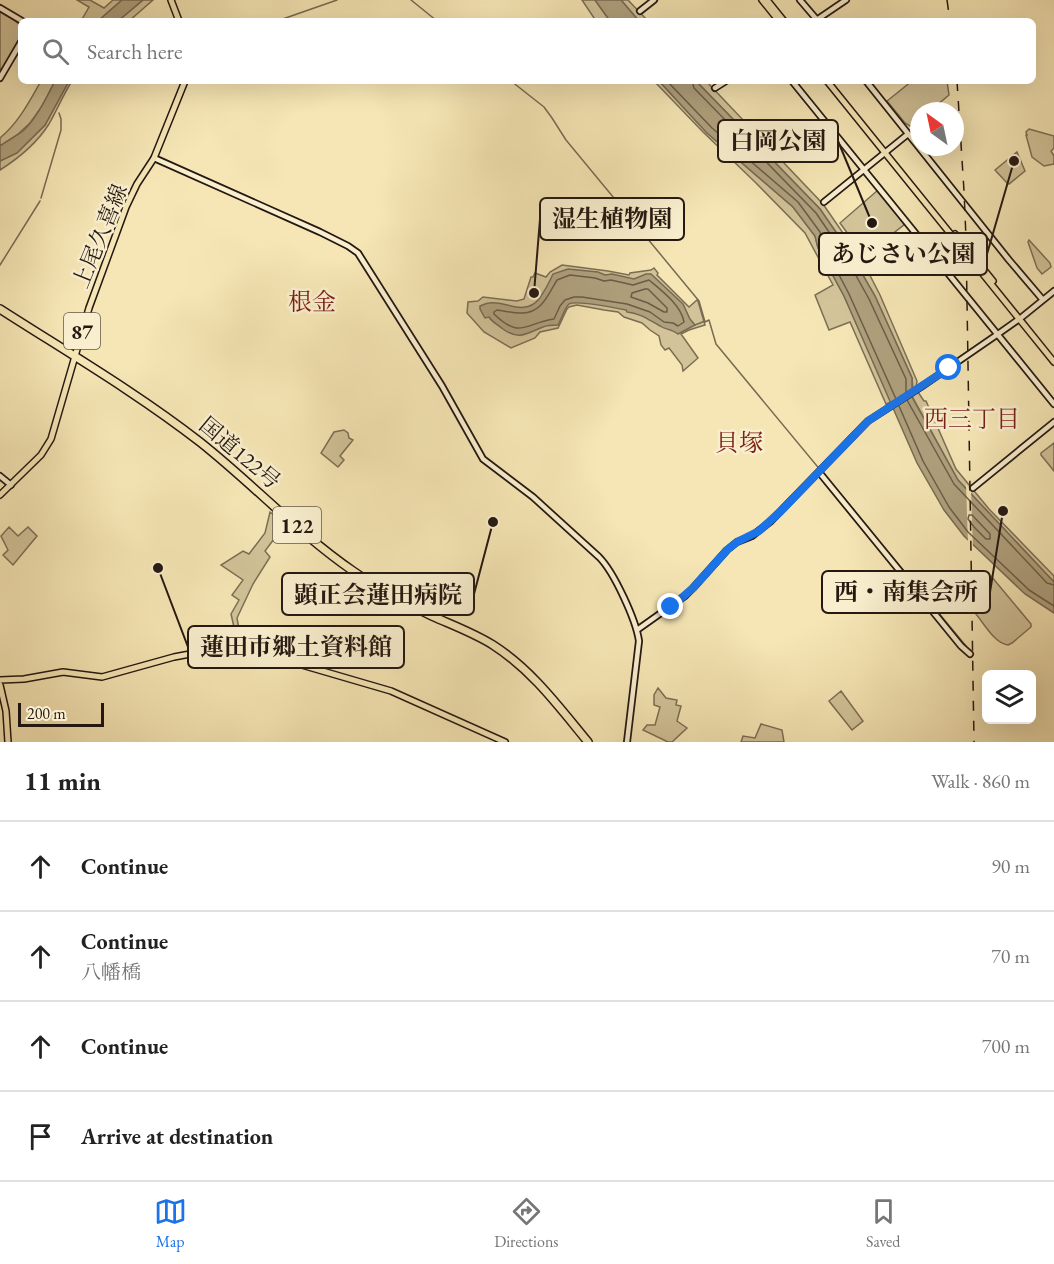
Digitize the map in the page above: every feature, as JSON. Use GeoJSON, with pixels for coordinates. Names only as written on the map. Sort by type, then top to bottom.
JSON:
{"type":"FeatureCollection","features":[{"type":"Feature","properties":{"kind":"highway","name":"国道122号"},"geometry":{"type":"LineString","coordinates":[[0,309],[161,418],[198,446],[328,558],[351,575],[386,597],[478,641],[508,660],[537,687],[582,742]]}},
{"type":"Feature","properties":{"kind":"highway","name":"国道122号"},"geometry":{"type":"LineString","coordinates":[[0,315],[154,408],[200,442],[353,572],[401,601],[491,644],[517,662],[540,684],[588,742]]}},
{"type":"Feature","properties":{"kind":"main road"},"geometry":{"type":"LineString","coordinates":[[171,0],[177,18]]}},
{"type":"Feature","properties":{"kind":"main road"},"geometry":{"type":"LineString","coordinates":[[762,0],[777,18]]}},
{"type":"Feature","properties":{"kind":"main road"},"geometry":{"type":"LineString","coordinates":[[767,0],[782,18]]}},
{"type":"Feature","properties":{"kind":"main road","name":"上尾久喜線"},"geometry":{"type":"LineString","coordinates":[[0,495],[41,455],[51,439],[89,308],[126,207],[137,184],[154,158],[184,84]]}},
{"type":"Feature","properties":{"kind":"main road"},"geometry":{"type":"LineString","coordinates":[[832,84],[1054,356]]}},
{"type":"Feature","properties":{"kind":"main road"},"geometry":{"type":"LineString","coordinates":[[1021,318],[1054,362]]}},
{"type":"Feature","properties":{"kind":"main road"},"geometry":{"type":"LineString","coordinates":[[0,680],[24,679],[63,672],[102,677],[190,654],[268,657],[391,691],[505,742]]}},
{"type":"Feature","properties":{"kind":"main road"},"geometry":{"type":"LineString","coordinates":[[0,686],[6,711],[8,742]]}},
{"type":"Feature","properties":{"kind":"street"},"geometry":{"type":"LineString","coordinates":[[640,11],[654,0]]}},
{"type":"Feature","properties":{"kind":"street"},"geometry":{"type":"LineString","coordinates":[[800,0],[815,18]]}},
{"type":"Feature","properties":{"kind":"street"},"geometry":{"type":"LineString","coordinates":[[821,18],[846,0]]}},
{"type":"Feature","properties":{"kind":"street"},"geometry":{"type":"LineString","coordinates":[[0,8],[18,19]]}},
{"type":"Feature","properties":{"kind":"street"},"geometry":{"type":"LineString","coordinates":[[0,78],[18,47]]}},
{"type":"Feature","properties":{"kind":"street"},"geometry":{"type":"LineString","coordinates":[[715,88],[721,84]]}},
{"type":"Feature","properties":{"kind":"street"},"geometry":{"type":"LineString","coordinates":[[794,84],[1054,404]]}},
{"type":"Feature","properties":{"kind":"street"},"geometry":{"type":"LineString","coordinates":[[868,84],[1043,300]]}},
{"type":"Feature","properties":{"kind":"street"},"geometry":{"type":"LineString","coordinates":[[824,202],[908,134]]}},
{"type":"Feature","properties":{"kind":"street"},"geometry":{"type":"LineString","coordinates":[[154,158],[320,232],[355,250],[448,396],[480,455],[533,497],[603,561],[615,579],[639,641],[627,742]]}},
{"type":"Feature","properties":{"kind":"street"},"geometry":{"type":"LineString","coordinates":[[636,630],[685,596],[727,550],[765,526],[868,421],[1021,318],[1054,291]]}},
{"type":"Feature","properties":{"kind":"street"},"geometry":{"type":"LineString","coordinates":[[973,488],[1054,422]]}},
{"type":"Feature","properties":{"kind":"street"},"geometry":{"type":"LineString","coordinates":[[819,472],[961,646],[970,654]]}},
{"type":"Feature","properties":{"kind":"street"},"geometry":{"type":"LineString","coordinates":[[0,476],[11,485]]}},
{"type":"Feature","properties":{"kind":"shaded area"},"geometry":{"type":"Polygon","coordinates":[[[77,0],[90,0],[104,8],[113,0],[122,0],[101,18],[83,18],[89,7],[77,0]]]}},
{"type":"Feature","properties":{"kind":"shaded area"},"geometry":{"type":"Polygon","coordinates":[[[143,0],[153,0],[132,18],[122,18],[143,0]]]}},
{"type":"Feature","properties":{"kind":"shaded area"},"geometry":{"type":"Polygon","coordinates":[[[582,0],[595,0],[608,18],[594,18],[582,0]]]}},
{"type":"Feature","properties":{"kind":"shaded area"},"geometry":{"type":"Polygon","coordinates":[[[621,0],[628,0],[645,18],[636,18],[621,0]]]}},
{"type":"Feature","properties":{"kind":"shaded area"},"geometry":{"type":"Polygon","coordinates":[[[0,11],[18,23],[18,41],[2,70],[0,68],[0,11]]]}},
{"type":"Feature","properties":{"kind":"shaded area"},"geometry":{"type":"Polygon","coordinates":[[[39,84],[54,84],[45,102],[30,123],[0,146],[0,138],[28,104],[39,84]]]}},
{"type":"Feature","properties":{"kind":"shaded area"},"geometry":{"type":"Polygon","coordinates":[[[67,84],[70,84],[39,138],[0,170],[0,161],[17,153],[45,125],[67,84]]]}},
{"type":"Feature","properties":{"kind":"shaded area"},"geometry":{"type":"Polygon","coordinates":[[[657,84],[662,84],[707,133],[793,207],[815,236],[818,248],[844,296],[891,402],[886,404],[850,322],[829,330],[815,295],[833,285],[805,233],[657,84]]]}},
{"type":"Feature","properties":{"kind":"shaded area"},"geometry":{"type":"Polygon","coordinates":[[[699,84],[709,84],[823,204],[863,262],[880,295],[917,381],[913,389],[912,378],[875,296],[849,251],[820,209],[699,84]]]}},
{"type":"Feature","properties":{"kind":"shaded area"},"geometry":{"type":"Polygon","coordinates":[[[908,84],[947,84],[949,95],[941,102],[910,102],[910,126],[887,101],[908,84]]]}},
{"type":"Feature","properties":{"kind":"shaded area"},"geometry":{"type":"Polygon","coordinates":[[[1029,129],[1054,136],[1054,148],[1051,151],[1054,164],[1044,166],[1032,157],[1026,135],[1029,129]]]}},
{"type":"Feature","properties":{"kind":"shaded area"},"geometry":{"type":"Polygon","coordinates":[[[1017,152],[1025,171],[1009,184],[995,170],[1017,152]]]}},
{"type":"Feature","properties":{"kind":"shaded area"},"geometry":{"type":"Polygon","coordinates":[[[878,190],[905,224],[864,256],[840,223],[878,190]]]}},
{"type":"Feature","properties":{"kind":"shaded area"},"geometry":{"type":"Polygon","coordinates":[[[1029,240],[1050,263],[1051,267],[1042,274],[1037,268],[1029,240]]]}},
{"type":"Feature","properties":{"kind":"shaded area"},"geometry":{"type":"Polygon","coordinates":[[[562,265],[629,275],[654,268],[657,275],[689,307],[698,301],[705,325],[681,334],[698,358],[683,371],[682,365],[669,348],[665,350],[661,345],[659,336],[642,323],[624,317],[618,312],[577,305],[569,307],[558,328],[540,332],[535,338],[511,348],[484,332],[467,313],[468,302],[478,301],[483,297],[517,301],[524,299],[531,277],[535,273],[546,277],[562,265]]]}},
{"type":"Feature","properties":{"kind":"shaded area"},"geometry":{"type":"Polygon","coordinates":[[[918,392],[926,401],[956,469],[989,509],[1054,576],[1054,582],[958,480],[912,396],[918,392]]]}},
{"type":"Feature","properties":{"kind":"shaded area"},"geometry":{"type":"Polygon","coordinates":[[[344,430],[353,440],[340,456],[344,460],[338,467],[321,453],[334,432],[344,430]]]}},
{"type":"Feature","properties":{"kind":"shaded area"},"geometry":{"type":"Polygon","coordinates":[[[1054,443],[1054,471],[1041,453],[1054,443]]]}},
{"type":"Feature","properties":{"kind":"shaded area"},"geometry":{"type":"Polygon","coordinates":[[[270,512],[278,518],[275,522],[277,535],[265,551],[270,557],[253,584],[237,618],[240,635],[236,636],[231,614],[239,600],[232,595],[243,580],[221,565],[243,551],[249,554],[265,533],[270,512]]]}},
{"type":"Feature","properties":{"kind":"shaded area"},"geometry":{"type":"Polygon","coordinates":[[[9,527],[18,536],[28,527],[37,536],[13,565],[3,555],[8,550],[1,536],[9,527]]]}},
{"type":"Feature","properties":{"kind":"shaded area"},"geometry":{"type":"Polygon","coordinates":[[[989,576],[1031,624],[1031,627],[1008,645],[998,641],[975,613],[978,587],[989,576]]]}},
{"type":"Feature","properties":{"kind":"shaded area"},"geometry":{"type":"Polygon","coordinates":[[[658,688],[666,698],[677,700],[676,705],[681,706],[677,721],[687,728],[672,742],[643,730],[647,725],[655,725],[660,707],[654,705],[654,695],[658,688]]]}},
{"type":"Feature","properties":{"kind":"shaded area"},"geometry":{"type":"Polygon","coordinates":[[[841,691],[863,721],[852,730],[829,701],[841,691]]]}},
{"type":"Feature","properties":{"kind":"shaded area"},"geometry":{"type":"Polygon","coordinates":[[[761,724],[782,730],[784,742],[741,742],[743,736],[755,738],[761,724]]]}},
{"type":"Feature","properties":{"kind":"water"},"geometry":{"type":"Polygon","coordinates":[[[122,0],[143,0],[122,18],[101,18],[122,0]]]}},
{"type":"Feature","properties":{"kind":"water"},"geometry":{"type":"Polygon","coordinates":[[[595,0],[621,0],[636,18],[608,18],[595,0]]]}},
{"type":"Feature","properties":{"kind":"water"},"geometry":{"type":"Polygon","coordinates":[[[53,84],[67,84],[45,125],[17,153],[0,161],[0,146],[29,125],[53,84]]]}},
{"type":"Feature","properties":{"kind":"water"},"geometry":{"type":"Polygon","coordinates":[[[662,84],[699,84],[820,209],[849,251],[875,296],[912,378],[912,397],[958,480],[1054,582],[1054,613],[1025,594],[964,536],[944,510],[917,463],[844,296],[818,248],[815,236],[793,207],[707,133],[662,84]]]}},
{"type":"Feature","properties":{"kind":"water"},"geometry":{"type":"Polygon","coordinates":[[[568,269],[634,279],[651,274],[683,304],[695,325],[678,334],[626,310],[573,303],[569,304],[558,325],[514,335],[489,317],[485,318],[480,309],[480,306],[488,303],[527,307],[539,299],[553,274],[568,269]]]}},
{"type":"Feature","properties":{"kind":"pier"},"geometry":{"type":"Polygon","coordinates":[[[966,484],[971,490],[973,549],[968,544],[966,484]]]}},
{"type":"Feature","properties":{"kind":"waterway"},"geometry":{"type":"LineString","coordinates":[[286,18],[337,0]]}},
{"type":"Feature","properties":{"kind":"waterway"},"geometry":{"type":"LineString","coordinates":[[411,0],[433,18]]}},
{"type":"Feature","properties":{"kind":"waterway"},"geometry":{"type":"LineString","coordinates":[[515,84],[544,107],[566,140],[699,301],[705,322],[709,320],[716,344],[966,646]]}},
{"type":"Feature","properties":{"kind":"waterway"},"geometry":{"type":"LineString","coordinates":[[41,198],[61,130],[59,113]]}},
{"type":"Feature","properties":{"kind":"waterway"},"geometry":{"type":"LineString","coordinates":[[0,265],[40,201]]}},
{"type":"Feature","properties":{"kind":"waterway"},"geometry":{"type":"LineString","coordinates":[[695,325],[705,321]]}},
{"type":"Feature","properties":{"kind":"waterway"},"geometry":{"type":"LineString","coordinates":[[987,326],[994,334]]}},
{"type":"Feature","properties":{"kind":"waterway"},"geometry":{"type":"LineString","coordinates":[[997,338],[1017,362]]}},
{"type":"Feature","properties":{"kind":"railway"},"geometry":{"type":"LineString","coordinates":[[947,0],[950,18]]}},
{"type":"Feature","properties":{"kind":"railway"},"geometry":{"type":"LineString","coordinates":[[957,84],[966,238],[974,742]]}},
{"type":"Feature","properties":{"kind":"place","name":"あじさい公園"},"geometry":{"type":"Point","coordinates":[1014,161]}},
{"type":"Feature","properties":{"kind":"place","name":"白岡公園"},"geometry":{"type":"Point","coordinates":[872,223]}},
{"type":"Feature","properties":{"kind":"place","name":"湿生植物園"},"geometry":{"type":"Point","coordinates":[534,293]}},
{"type":"Feature","properties":{"kind":"place","name":"西・南集会所"},"geometry":{"type":"Point","coordinates":[1003,511]}},
{"type":"Feature","properties":{"kind":"place","name":"顕正会蓮田病院"},"geometry":{"type":"Point","coordinates":[493,522]}},
{"type":"Feature","properties":{"kind":"place","name":"蓮田市郷土資料館"},"geometry":{"type":"Point","coordinates":[158,568]}},
{"type":"Feature","properties":{"kind":"district","name":"根金"},"geometry":{"type":"Point","coordinates":[312,301]}},
{"type":"Feature","properties":{"kind":"district","name":"西三丁目"},"geometry":{"type":"Point","coordinates":[972,418]}},
{"type":"Feature","properties":{"kind":"district","name":"貝塚"},"geometry":{"type":"Point","coordinates":[739,442]}},
{"type":"Feature","properties":{"kind":"route"},"geometry":{"type":"LineString","coordinates":[[671,607],[693,588],[727,550],[759,531],[781,511],[868,421],[949,368]]}}]}
